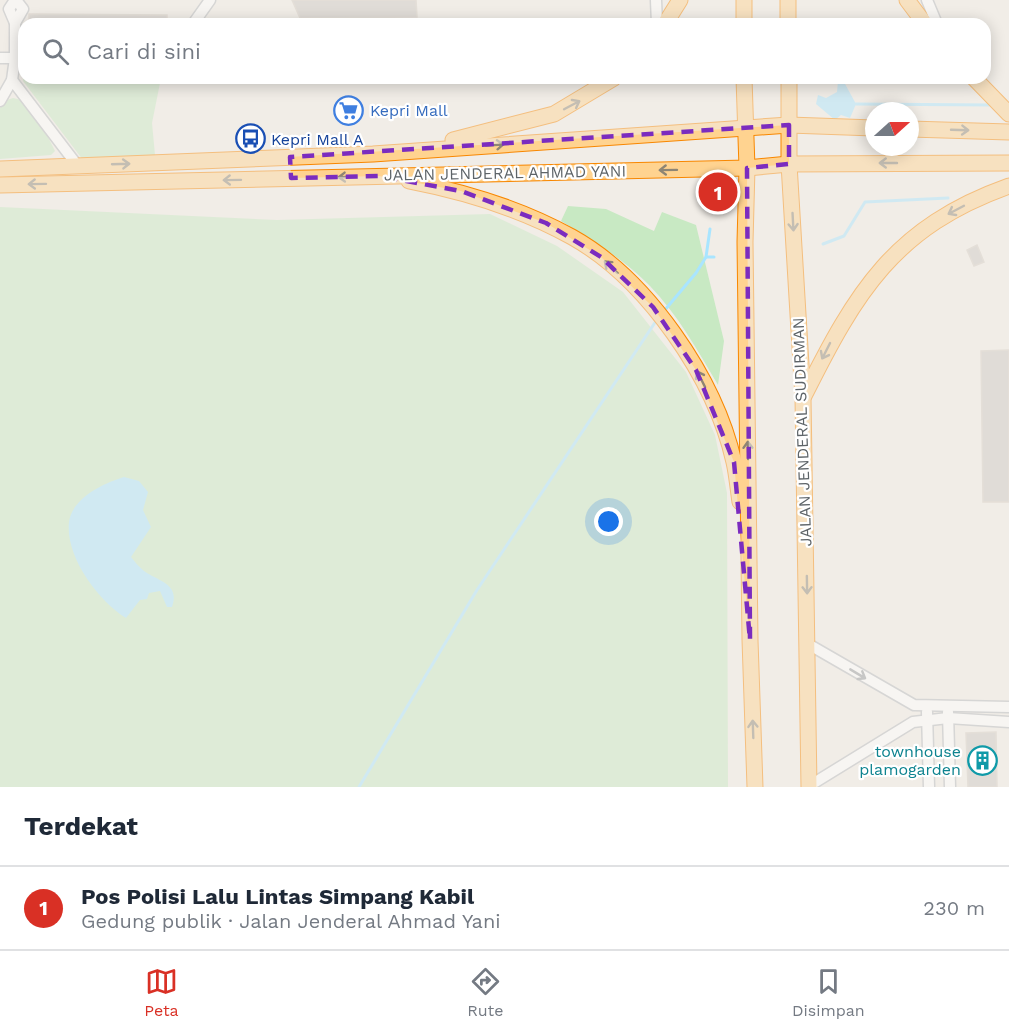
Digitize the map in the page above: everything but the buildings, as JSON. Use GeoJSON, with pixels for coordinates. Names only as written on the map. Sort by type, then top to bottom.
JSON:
{"type":"FeatureCollection","features":[{"type":"Feature","properties":{"kind":"highway"},"geometry":{"type":"LineString","coordinates":[[669,18],[681,0]]}},
{"type":"Feature","properties":{"kind":"highway"},"geometry":{"type":"LineString","coordinates":[[744,0],[744,18]]}},
{"type":"Feature","properties":{"kind":"highway"},"geometry":{"type":"LineString","coordinates":[[788,0],[788,18]]}},
{"type":"Feature","properties":{"kind":"highway"},"geometry":{"type":"LineString","coordinates":[[907,0],[920,18]]}},
{"type":"Feature","properties":{"kind":"highway"},"geometry":{"type":"LineString","coordinates":[[373,154],[464,139],[554,114],[604,84]]}},
{"type":"Feature","properties":{"kind":"highway"},"geometry":{"type":"LineString","coordinates":[[744,84],[747,168],[745,242],[750,640],[755,787]]}},
{"type":"Feature","properties":{"kind":"highway","name":"JALAN JENDERAL SUDIRMAN"},"geometry":{"type":"LineString","coordinates":[[789,84],[789,164],[803,398],[809,786]]}},
{"type":"Feature","properties":{"kind":"highway"},"geometry":{"type":"LineString","coordinates":[[979,84],[1006,112]]}},
{"type":"Feature","properties":{"kind":"highway","name":"JALAN JENDERAL AHMAD YANI"},"geometry":{"type":"LineString","coordinates":[[0,169],[373,154],[789,125],[865,128]]}},
{"type":"Feature","properties":{"kind":"highway"},"geometry":{"type":"LineString","coordinates":[[919,129],[1009,132]]}},
{"type":"Feature","properties":{"kind":"highway"},"geometry":{"type":"LineString","coordinates":[[290,157],[291,178]]}},
{"type":"Feature","properties":{"kind":"highway","name":"JALAN JENDERAL AHMAD YANI"},"geometry":{"type":"LineString","coordinates":[[0,185],[747,168],[789,164],[1009,163]]}},
{"type":"Feature","properties":{"kind":"highway"},"geometry":{"type":"LineString","coordinates":[[379,176],[461,191],[546,224],[574,238],[601,257],[653,307],[674,335],[716,407],[734,462],[741,503],[750,640]]}},
{"type":"Feature","properties":{"kind":"highway"},"geometry":{"type":"LineString","coordinates":[[803,398],[834,334],[881,268],[915,236],[942,217],[1009,186]]}},
{"type":"Feature","properties":{"kind":"street"},"geometry":{"type":"LineString","coordinates":[[16,0],[9,9],[15,23],[18,49]]}},
{"type":"Feature","properties":{"kind":"street"},"geometry":{"type":"LineString","coordinates":[[198,18],[210,0]]}},
{"type":"Feature","properties":{"kind":"street"},"geometry":{"type":"LineString","coordinates":[[656,0],[657,18]]}},
{"type":"Feature","properties":{"kind":"street"},"geometry":{"type":"LineString","coordinates":[[927,0],[934,18]]}},
{"type":"Feature","properties":{"kind":"street"},"geometry":{"type":"LineString","coordinates":[[0,58],[18,58]]}},
{"type":"Feature","properties":{"kind":"street"},"geometry":{"type":"LineString","coordinates":[[0,101],[12,80],[18,61]]}},
{"type":"Feature","properties":{"kind":"street"},"geometry":{"type":"LineString","coordinates":[[12,80],[77,165]]}},
{"type":"Feature","properties":{"kind":"street"},"geometry":{"type":"LineString","coordinates":[[808,644],[904,701],[927,712],[948,718],[1009,722]]}},
{"type":"Feature","properties":{"kind":"street"},"geometry":{"type":"LineString","coordinates":[[947,706],[950,787]]}},
{"type":"Feature","properties":{"kind":"street"},"geometry":{"type":"LineString","coordinates":[[809,786],[927,712],[947,706],[1009,707]]}},
{"type":"Feature","properties":{"kind":"street"},"geometry":{"type":"LineString","coordinates":[[927,712],[930,744],[929,787]]}},
{"type":"Feature","properties":{"kind":"street"},"geometry":{"type":"LineString","coordinates":[[930,744],[949,745]]}},
{"type":"Feature","properties":{"kind":"highlighted area"},"geometry":{"type":"Polygon","coordinates":[[[789,125],[789,164],[747,168],[750,640],[734,462],[696,370],[653,307],[601,257],[546,223],[461,191],[379,176],[291,178],[290,157],[789,125]]]}},
{"type":"Feature","properties":{"kind":"green space"},"geometry":{"type":"Polygon","coordinates":[[[25,84],[160,84],[152,123],[155,155],[83,160],[25,84]]]}},
{"type":"Feature","properties":{"kind":"green space"},"geometry":{"type":"Polygon","coordinates":[[[13,98],[22,100],[44,129],[55,151],[51,155],[0,159],[0,108],[4,101],[13,98]]]}},
{"type":"Feature","properties":{"kind":"green space"},"geometry":{"type":"Polygon","coordinates":[[[568,206],[606,209],[654,231],[662,212],[696,225],[724,341],[718,385],[679,321],[650,286],[619,259],[561,221],[568,206]]]}},
{"type":"Feature","properties":{"kind":"green space"},"geometry":{"type":"Polygon","coordinates":[[[0,207],[277,220],[490,214],[557,246],[623,292],[686,372],[715,435],[727,493],[728,787],[0,787],[0,207]]]}},
{"type":"Feature","properties":{"kind":"water"},"geometry":{"type":"Polygon","coordinates":[[[838,84],[845,84],[856,104],[850,118],[841,115],[835,120],[816,104],[818,95],[826,98],[837,92],[838,84]]]}},
{"type":"Feature","properties":{"kind":"water"},"geometry":{"type":"Polygon","coordinates":[[[124,477],[139,481],[148,492],[143,510],[151,527],[131,557],[144,571],[167,584],[171,588],[174,599],[172,607],[167,607],[160,591],[149,593],[147,599],[140,600],[126,618],[105,601],[86,576],[72,549],[69,535],[71,513],[82,499],[107,483],[124,477]]]}},
{"type":"Feature","properties":{"kind":"waterway"},"geometry":{"type":"LineString","coordinates":[[856,104],[992,105]]}},
{"type":"Feature","properties":{"kind":"waterway"},"geometry":{"type":"LineString","coordinates":[[823,244],[844,236],[865,202],[948,198]]}},
{"type":"Feature","properties":{"kind":"waterway"},"geometry":{"type":"LineString","coordinates":[[664,311],[696,273],[706,257],[710,229]]}},
{"type":"Feature","properties":{"kind":"waterway"},"geometry":{"type":"LineString","coordinates":[[706,257],[714,257]]}},
{"type":"Feature","properties":{"kind":"waterway"},"geometry":{"type":"LineString","coordinates":[[359,787],[477,590],[656,321]]}},
{"type":"Feature","properties":{"kind":"place","name":"Kepri Mall"},"geometry":{"type":"Point","coordinates":[349,110]}},
{"type":"Feature","properties":{"kind":"place","name":"Kepri Mall A"},"geometry":{"type":"Point","coordinates":[250,139]}},
{"type":"Feature","properties":{"kind":"place","name":"Pos Polisi Lalu Lintas Simpang Kabil"},"geometry":{"type":"Point","coordinates":[718,192]}},
{"type":"Feature","properties":{"kind":"place","name":"townhouse plamogarden"},"geometry":{"type":"Point","coordinates":[982,760]}}]}
